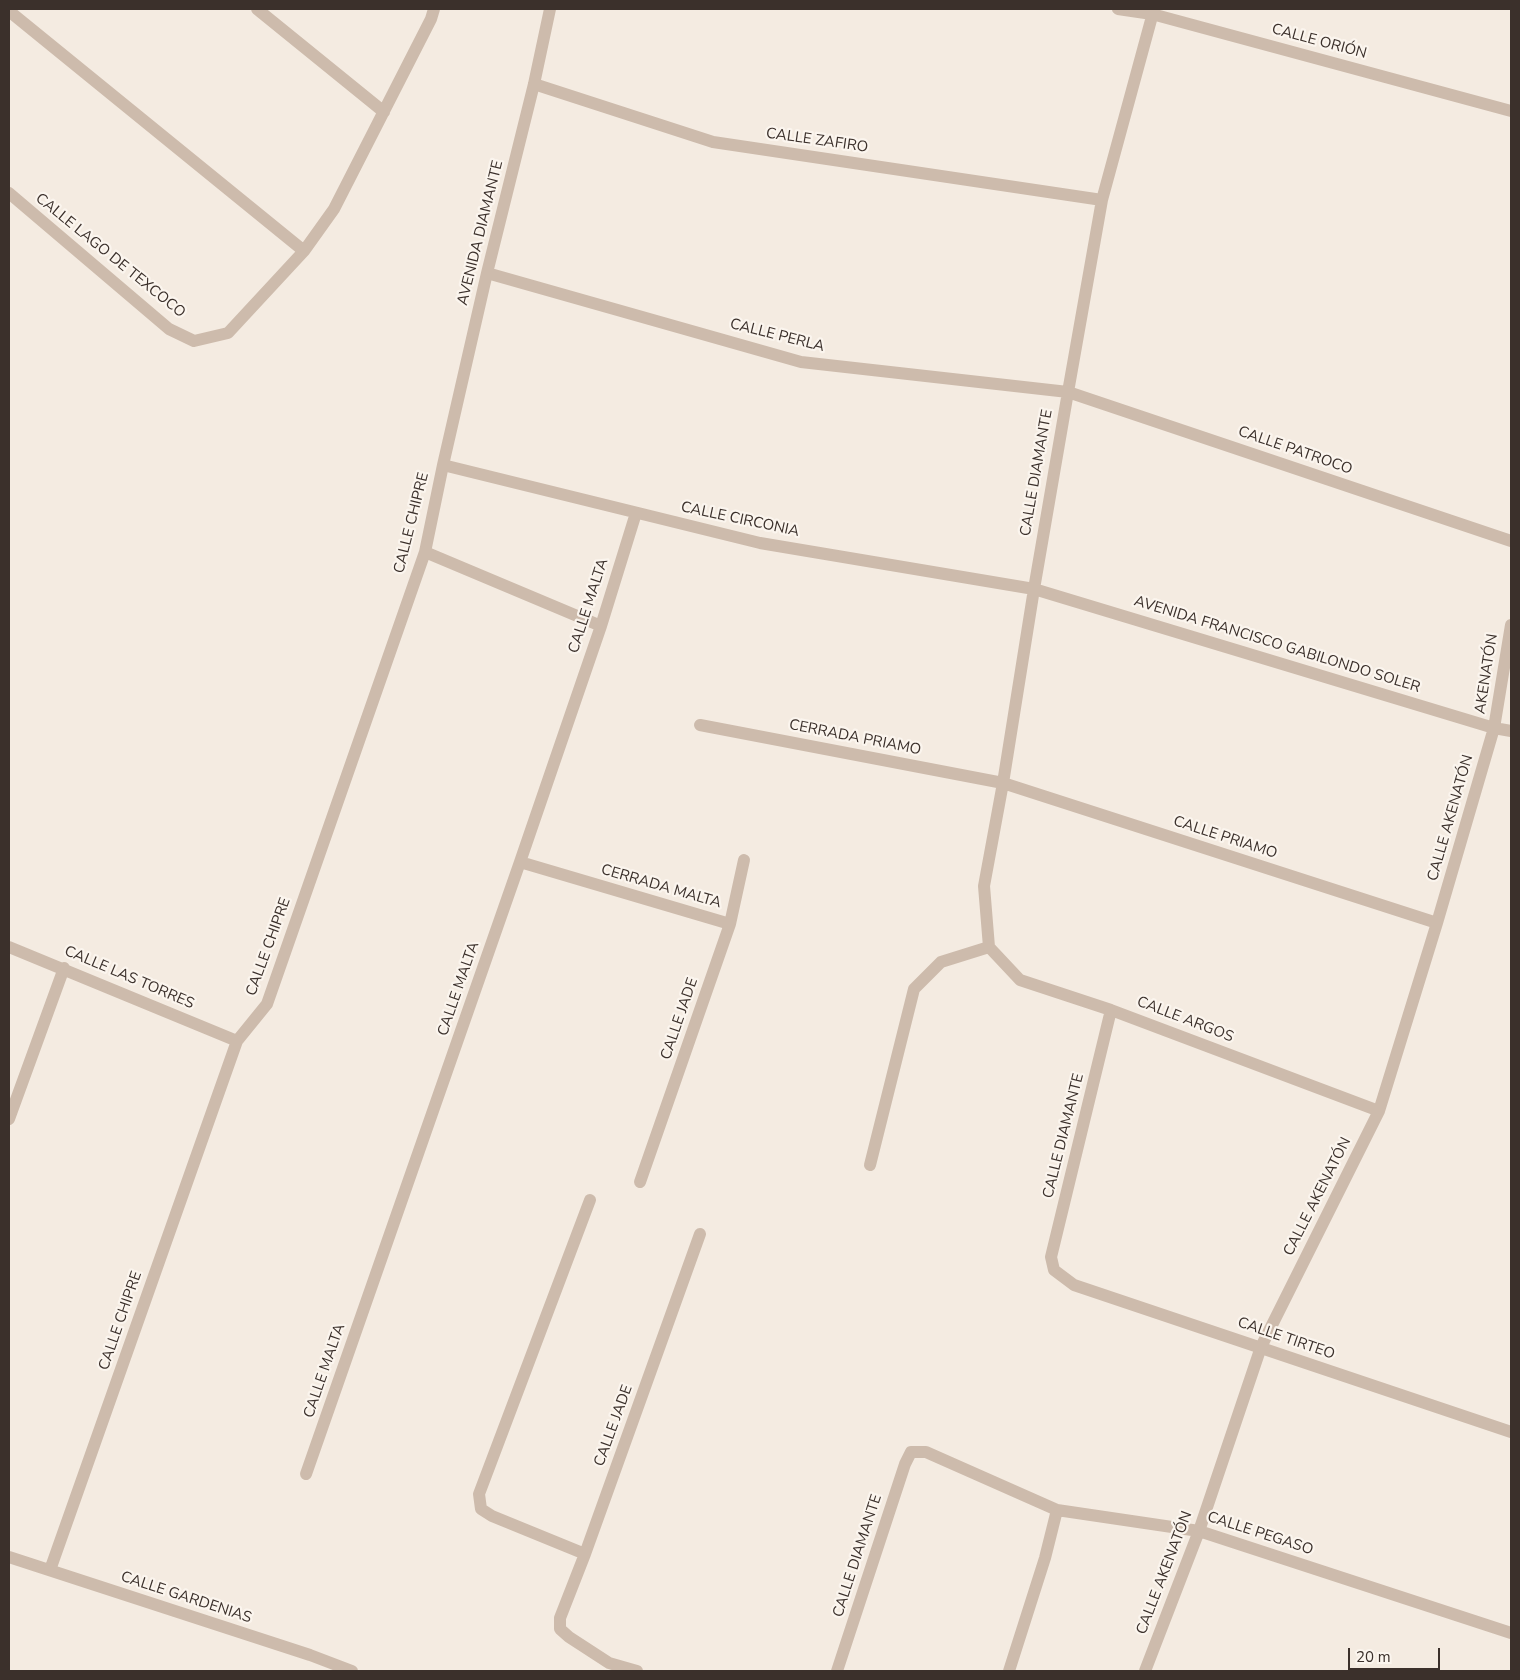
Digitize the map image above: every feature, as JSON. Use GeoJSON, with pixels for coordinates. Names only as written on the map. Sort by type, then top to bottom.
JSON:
{"type":"FeatureCollection","features":[{"type":"Feature","properties":{"kind":"street"},"geometry":{"type":"LineString","coordinates":[[257,9],[384,112]]}},
{"type":"Feature","properties":{"kind":"street"},"geometry":{"type":"LineString","coordinates":[[9,12],[304,251],[334,209],[431,19],[434,9]]}},
{"type":"Feature","properties":{"kind":"street","name":"AVENIDA DIAMANTE"},"geometry":{"type":"LineString","coordinates":[[443,465],[487,274],[534,84],[550,9]]}},
{"type":"Feature","properties":{"kind":"street","name":"CALLE ORIÓN"},"geometry":{"type":"LineString","coordinates":[[1118,9],[1153,11],[1511,111]]}},
{"type":"Feature","properties":{"kind":"street","name":"CALLE DIAMANTE"},"geometry":{"type":"LineString","coordinates":[[989,947],[984,886],[1068,392],[1102,200],[1153,11]]}},
{"type":"Feature","properties":{"kind":"street","name":"CALLE ZAFIRO"},"geometry":{"type":"LineString","coordinates":[[534,84],[713,142],[1102,200]]}},
{"type":"Feature","properties":{"kind":"street","name":"CALLE LAGO DE TEXCOCO"},"geometry":{"type":"LineString","coordinates":[[9,193],[169,329],[194,340],[228,332],[304,251]]}},
{"type":"Feature","properties":{"kind":"street","name":"CALLE PERLA"},"geometry":{"type":"LineString","coordinates":[[487,274],[801,362],[1068,392]]}},
{"type":"Feature","properties":{"kind":"street","name":"CALLE PATROCO"},"geometry":{"type":"LineString","coordinates":[[1068,392],[1511,541]]}},
{"type":"Feature","properties":{"kind":"street","name":"CALLE CIRCONIA"},"geometry":{"type":"LineString","coordinates":[[443,465],[760,543],[1034,589]]}},
{"type":"Feature","properties":{"kind":"street","name":"CALLE CHIPRE"},"geometry":{"type":"LineString","coordinates":[[50,1570],[237,1041],[267,1004],[425,552],[443,465]]}},
{"type":"Feature","properties":{"kind":"street","name":"CALLE MALTA"},"geometry":{"type":"LineString","coordinates":[[306,1474],[520,862],[601,626],[636,513]]}},
{"type":"Feature","properties":{"kind":"street"},"geometry":{"type":"LineString","coordinates":[[425,552],[601,626]]}},
{"type":"Feature","properties":{"kind":"street","name":"AVENIDA FRANCISCO GABILONDO SOLER"},"geometry":{"type":"LineString","coordinates":[[1034,589],[1494,728],[1511,731]]}},
{"type":"Feature","properties":{"kind":"street","name":"AKENATÓN"},"geometry":{"type":"LineString","coordinates":[[1494,728],[1511,625]]}},
{"type":"Feature","properties":{"kind":"street","name":"CERRADA PRIAMO"},"geometry":{"type":"LineString","coordinates":[[700,725],[1003,783]]}},
{"type":"Feature","properties":{"kind":"street","name":"CALLE AKENATÓN"},"geometry":{"type":"LineString","coordinates":[[1145,1671],[1199,1531],[1262,1348],[1379,1111],[1494,728]]}},
{"type":"Feature","properties":{"kind":"street","name":"CALLE PRIAMO"},"geometry":{"type":"LineString","coordinates":[[1003,783],[1437,923]]}},
{"type":"Feature","properties":{"kind":"street","name":"CERRADA MALTA"},"geometry":{"type":"LineString","coordinates":[[520,862],[730,924],[744,860]]}},
{"type":"Feature","properties":{"kind":"street","name":"CALLE JADE"},"geometry":{"type":"LineString","coordinates":[[640,1182],[730,924]]}},
{"type":"Feature","properties":{"kind":"street","name":"CALLE LAS TORRES"},"geometry":{"type":"LineString","coordinates":[[9,947],[64,968],[237,1041]]}},
{"type":"Feature","properties":{"kind":"street"},"geometry":{"type":"LineString","coordinates":[[870,1165],[914,989],[941,962],[989,947]]}},
{"type":"Feature","properties":{"kind":"street","name":"CALLE ARGOS"},"geometry":{"type":"LineString","coordinates":[[989,947],[1020,980],[1111,1010],[1379,1111]]}},
{"type":"Feature","properties":{"kind":"street"},"geometry":{"type":"LineString","coordinates":[[9,1119],[64,968]]}},
{"type":"Feature","properties":{"kind":"street","name":"CALLE DIAMANTE"},"geometry":{"type":"LineString","coordinates":[[1054,1270],[1051,1257],[1111,1010]]}},
{"type":"Feature","properties":{"kind":"street"},"geometry":{"type":"LineString","coordinates":[[585,1554],[492,1516],[481,1509],[479,1494],[590,1200]]}},
{"type":"Feature","properties":{"kind":"street","name":"CALLE JADE"},"geometry":{"type":"LineString","coordinates":[[607,1667],[560,1629],[560,1618],[585,1554],[700,1234]]}},
{"type":"Feature","properties":{"kind":"street","name":"CALLE TIRTEO"},"geometry":{"type":"LineString","coordinates":[[1054,1270],[1074,1285],[1511,1432]]}},
{"type":"Feature","properties":{"kind":"street","name":"CALLE DIAMANTE"},"geometry":{"type":"LineString","coordinates":[[837,1671],[905,1464],[911,1452]]}},
{"type":"Feature","properties":{"kind":"street","name":"CALLE PEGASO"},"geometry":{"type":"LineString","coordinates":[[911,1452],[926,1452],[1057,1510],[1199,1531],[1511,1633]]}},
{"type":"Feature","properties":{"kind":"street"},"geometry":{"type":"LineString","coordinates":[[1009,1671],[1045,1558],[1057,1510]]}},
{"type":"Feature","properties":{"kind":"street","name":"CALLE GARDENIAS"},"geometry":{"type":"LineString","coordinates":[[9,1557],[310,1655],[352,1671]]}},
{"type":"Feature","properties":{"kind":"street"},"geometry":{"type":"LineString","coordinates":[[607,1667],[637,1671]]}}]}
